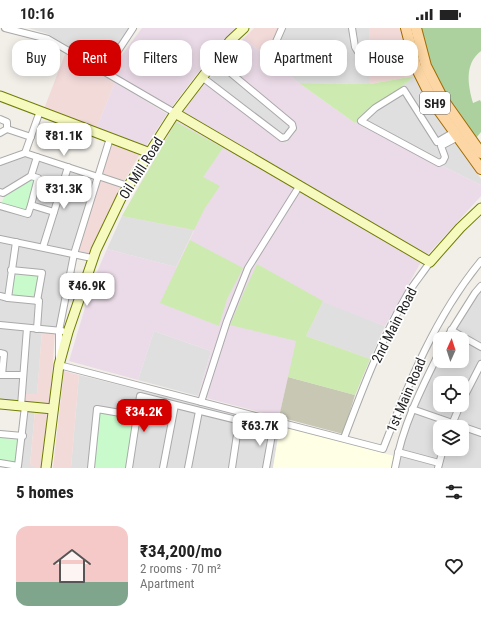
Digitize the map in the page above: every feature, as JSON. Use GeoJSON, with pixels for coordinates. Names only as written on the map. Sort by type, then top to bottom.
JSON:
{"type":"FeatureCollection","features":[{"type":"Feature","properties":{"kind":"main road","name":"SH9"},"geometry":{"type":"LineString","coordinates":[[406,28],[416,67],[435,105],[456,134],[471,148],[481,153]]}},
{"type":"Feature","properties":{"kind":"main road","name":"SH9"},"geometry":{"type":"LineString","coordinates":[[416,28],[426,66],[481,169]]}},
{"type":"Feature","properties":{"kind":"street"},"geometry":{"type":"LineString","coordinates":[[5,28],[48,39],[68,51]]}},
{"type":"Feature","properties":{"kind":"street"},"geometry":{"type":"LineString","coordinates":[[121,46],[133,28]]}},
{"type":"Feature","properties":{"kind":"street","name":"Oil Mill Road"},"geometry":{"type":"LineString","coordinates":[[231,40],[244,28]]}},
{"type":"Feature","properties":{"kind":"street"},"geometry":{"type":"LineString","coordinates":[[277,40],[282,28]]}},
{"type":"Feature","properties":{"kind":"street"},"geometry":{"type":"LineString","coordinates":[[352,28],[355,47]]}},
{"type":"Feature","properties":{"kind":"street"},"geometry":{"type":"LineString","coordinates":[[111,76],[430,262]]}},
{"type":"Feature","properties":{"kind":"street"},"geometry":{"type":"LineString","coordinates":[[202,77],[282,138],[286,137],[293,128],[292,124],[234,76]]}},
{"type":"Feature","properties":{"kind":"street","name":"Oil Mill Road"},"geometry":{"type":"LineString","coordinates":[[46,468],[63,331],[92,258],[128,186],[175,113],[202,77]]}},
{"type":"Feature","properties":{"kind":"street"},"geometry":{"type":"LineString","coordinates":[[404,90],[439,144],[445,157],[439,163],[361,121],[375,108],[404,90]]}},
{"type":"Feature","properties":{"kind":"street"},"geometry":{"type":"LineString","coordinates":[[0,96],[150,153]]}},
{"type":"Feature","properties":{"kind":"street"},"geometry":{"type":"LineString","coordinates":[[25,153],[40,111]]}},
{"type":"Feature","properties":{"kind":"street"},"geometry":{"type":"LineString","coordinates":[[0,119],[7,122],[7,129]]}},
{"type":"Feature","properties":{"kind":"street"},"geometry":{"type":"LineString","coordinates":[[0,133],[7,129],[31,137]]}},
{"type":"Feature","properties":{"kind":"street"},"geometry":{"type":"LineString","coordinates":[[439,144],[456,134]]}},
{"type":"Feature","properties":{"kind":"street"},"geometry":{"type":"LineString","coordinates":[[0,326],[63,331],[74,254],[110,138]]}},
{"type":"Feature","properties":{"kind":"street"},"geometry":{"type":"LineString","coordinates":[[0,162],[25,153],[128,186]]}},
{"type":"Feature","properties":{"kind":"street"},"geometry":{"type":"LineString","coordinates":[[31,176],[38,178],[28,214],[0,205],[2,192],[31,176],[37,157]]}},
{"type":"Feature","properties":{"kind":"street"},"geometry":{"type":"LineString","coordinates":[[43,247],[68,167]]}},
{"type":"Feature","properties":{"kind":"street"},"geometry":{"type":"LineString","coordinates":[[201,402],[227,321],[248,268],[300,185]]}},
{"type":"Feature","properties":{"kind":"street"},"geometry":{"type":"LineString","coordinates":[[31,205],[54,212]]}},
{"type":"Feature","properties":{"kind":"street","name":"2nd Main Road"},"geometry":{"type":"LineString","coordinates":[[344,438],[362,391],[389,329],[408,293],[430,262],[460,228],[481,208]]}},
{"type":"Feature","properties":{"kind":"street"},"geometry":{"type":"LineString","coordinates":[[0,239],[92,258]]}},
{"type":"Feature","properties":{"kind":"street"},"geometry":{"type":"LineString","coordinates":[[8,298],[16,242]]}},
{"type":"Feature","properties":{"kind":"street","name":"1st Main Road"},"geometry":{"type":"LineString","coordinates":[[344,438],[383,449],[403,398],[427,345],[464,282],[481,262]]}},
{"type":"Feature","properties":{"kind":"street"},"geometry":{"type":"LineString","coordinates":[[11,270],[42,273],[37,301],[39,301],[37,329]]}},
{"type":"Feature","properties":{"kind":"street"},"geometry":{"type":"LineString","coordinates":[[481,286],[475,292],[451,330],[481,347]]}},
{"type":"Feature","properties":{"kind":"street"},"geometry":{"type":"LineString","coordinates":[[0,296],[37,301]]}},
{"type":"Feature","properties":{"kind":"street"},"geometry":{"type":"LineString","coordinates":[[0,464],[18,467],[23,436],[23,375],[27,328]]}},
{"type":"Feature","properties":{"kind":"street"},"geometry":{"type":"LineString","coordinates":[[0,353],[4,354],[1,375],[23,375]]}},
{"type":"Feature","properties":{"kind":"street"},"geometry":{"type":"LineString","coordinates":[[469,390],[478,376],[481,364]]}},
{"type":"Feature","properties":{"kind":"street"},"geometry":{"type":"LineString","coordinates":[[59,365],[344,438]]}},
{"type":"Feature","properties":{"kind":"street"},"geometry":{"type":"LineString","coordinates":[[395,468],[398,452],[412,409],[433,366]]}},
{"type":"Feature","properties":{"kind":"street"},"geometry":{"type":"LineString","coordinates":[[129,468],[140,396],[273,429],[266,468]]}},
{"type":"Feature","properties":{"kind":"street"},"geometry":{"type":"LineString","coordinates":[[0,404],[53,409]]}},
{"type":"Feature","properties":{"kind":"street"},"geometry":{"type":"LineString","coordinates":[[163,468],[174,405]]}},
{"type":"Feature","properties":{"kind":"street"},"geometry":{"type":"LineString","coordinates":[[91,468],[97,409],[138,416]]}},
{"type":"Feature","properties":{"kind":"street"},"geometry":{"type":"LineString","coordinates":[[412,409],[440,420]]}},
{"type":"Feature","properties":{"kind":"street"},"geometry":{"type":"LineString","coordinates":[[188,468],[199,411]]}},
{"type":"Feature","properties":{"kind":"street"},"geometry":{"type":"LineString","coordinates":[[232,468],[239,421]]}},
{"type":"Feature","properties":{"kind":"street"},"geometry":{"type":"LineString","coordinates":[[469,430],[481,433]]}},
{"type":"Feature","properties":{"kind":"street"},"geometry":{"type":"LineString","coordinates":[[0,434],[23,436]]}},
{"type":"Feature","properties":{"kind":"street"},"geometry":{"type":"LineString","coordinates":[[398,452],[438,465]]}},
{"type":"Feature","properties":{"kind":"shaded area"},"geometry":{"type":"Polygon","coordinates":[[[28,28],[130,28],[121,42],[121,40],[68,40],[68,46],[48,34],[28,28]]]}},
{"type":"Feature","properties":{"kind":"shaded area"},"geometry":{"type":"Polygon","coordinates":[[[142,28],[235,28],[225,40],[200,40],[200,70],[171,108],[118,76],[121,76],[121,56],[129,45],[129,76],[192,76],[192,40],[133,40],[142,28]]]}},
{"type":"Feature","properties":{"kind":"shaded area"},"geometry":{"type":"Polygon","coordinates":[[[254,28],[279,28],[274,40],[260,40],[260,51],[252,45],[252,40],[246,40],[244,38],[254,28]]]}},
{"type":"Feature","properties":{"kind":"shaded area"},"geometry":{"type":"Polygon","coordinates":[[[279,28],[369,28],[369,40],[355,40],[355,76],[370,76],[370,84],[299,83],[290,76],[347,76],[347,40],[274,40],[279,28]]]}},
{"type":"Feature","properties":{"kind":"shaded area"},"geometry":{"type":"Polygon","coordinates":[[[369,28],[401,28],[404,40],[369,40],[369,28]]]}},
{"type":"Feature","properties":{"kind":"shaded area"},"geometry":{"type":"Polygon","coordinates":[[[252,45],[260,51],[260,76],[290,76],[355,123],[481,185],[481,196],[421,262],[385,326],[323,302],[306,336],[370,359],[355,395],[288,377],[279,417],[198,396],[211,351],[154,331],[138,380],[69,361],[93,281],[107,249],[176,267],[194,231],[122,216],[182,110],[206,82],[285,144],[299,128],[238,76],[252,76],[252,45]]]}},
{"type":"Feature","properties":{"kind":"shaded area"},"geometry":{"type":"Polygon","coordinates":[[[65,54],[68,56],[68,76],[104,76],[115,82],[96,129],[44,109],[57,76],[60,76],[60,67],[65,54]]]}},
{"type":"Feature","properties":{"kind":"shaded area"},"geometry":{"type":"Polygon","coordinates":[[[211,76],[238,76],[299,128],[285,144],[206,82],[211,76]]]}},
{"type":"Feature","properties":{"kind":"shaded area"},"geometry":{"type":"Polygon","coordinates":[[[370,76],[415,76],[370,84],[370,76]]]}},
{"type":"Feature","properties":{"kind":"shaded area"},"geometry":{"type":"Polygon","coordinates":[[[415,76],[431,106],[481,179],[481,185],[355,123],[415,76]]]}},
{"type":"Feature","properties":{"kind":"shaded area"},"geometry":{"type":"Polygon","coordinates":[[[115,82],[167,114],[144,149],[96,129],[115,82]]]}},
{"type":"Feature","properties":{"kind":"shaded area"},"geometry":{"type":"Polygon","coordinates":[[[112,144],[140,154],[123,183],[101,175],[112,144]]]}},
{"type":"Feature","properties":{"kind":"shaded area"},"geometry":{"type":"Polygon","coordinates":[[[24,155],[34,158],[29,175],[3,191],[0,190],[0,164],[24,155]]]}},
{"type":"Feature","properties":{"kind":"shaded area"},"geometry":{"type":"Polygon","coordinates":[[[37,161],[65,170],[53,210],[32,204],[33,175],[37,161]]]}},
{"type":"Feature","properties":{"kind":"shaded area"},"geometry":{"type":"Polygon","coordinates":[[[69,170],[95,178],[72,250],[45,244],[69,170]]]}},
{"type":"Feature","properties":{"kind":"shaded area"},"geometry":{"type":"Polygon","coordinates":[[[99,178],[122,187],[90,254],[76,250],[99,178]]]}},
{"type":"Feature","properties":{"kind":"shaded area"},"geometry":{"type":"Polygon","coordinates":[[[31,206],[52,212],[41,245],[0,235],[0,207],[31,206]]]}},
{"type":"Feature","properties":{"kind":"shaded area"},"geometry":{"type":"Polygon","coordinates":[[[122,216],[194,230],[176,267],[107,249],[122,216]]]}},
{"type":"Feature","properties":{"kind":"shaded area"},"geometry":{"type":"Polygon","coordinates":[[[0,241],[14,243],[8,296],[0,295],[0,241]]]}},
{"type":"Feature","properties":{"kind":"shaded area"},"geometry":{"type":"Polygon","coordinates":[[[17,244],[72,255],[57,328],[38,326],[40,300],[12,269],[17,244]]]}},
{"type":"Feature","properties":{"kind":"shaded area"},"geometry":{"type":"Polygon","coordinates":[[[481,282],[481,468],[392,468],[394,456],[410,408],[433,360],[433,368],[469,368],[469,332],[447,332],[474,290],[481,282]]]}},
{"type":"Feature","properties":{"kind":"shaded area"},"geometry":{"type":"Polygon","coordinates":[[[0,297],[38,302],[36,326],[0,323],[0,297]]]}},
{"type":"Feature","properties":{"kind":"shaded area"},"geometry":{"type":"Polygon","coordinates":[[[323,301],[385,326],[370,359],[306,336],[323,301]]]}},
{"type":"Feature","properties":{"kind":"shaded area"},"geometry":{"type":"Polygon","coordinates":[[[0,327],[26,329],[22,373],[3,373],[5,350],[0,350],[0,327]]]}},
{"type":"Feature","properties":{"kind":"shaded area"},"geometry":{"type":"Polygon","coordinates":[[[29,330],[42,331],[37,395],[24,394],[29,330]]]}},
{"type":"Feature","properties":{"kind":"shaded area"},"geometry":{"type":"Polygon","coordinates":[[[42,331],[55,332],[50,406],[23,403],[24,394],[37,394],[42,331]]]}},
{"type":"Feature","properties":{"kind":"shaded area"},"geometry":{"type":"Polygon","coordinates":[[[154,331],[211,351],[198,396],[138,380],[154,331]]]}},
{"type":"Feature","properties":{"kind":"shaded area"},"geometry":{"type":"Polygon","coordinates":[[[64,371],[79,375],[71,468],[53,468],[64,371]]]}},
{"type":"Feature","properties":{"kind":"shaded area"},"geometry":{"type":"Polygon","coordinates":[[[79,375],[280,425],[273,468],[71,468],[79,375]]]}},
{"type":"Feature","properties":{"kind":"shaded area"},"geometry":{"type":"Polygon","coordinates":[[[0,376],[21,376],[20,403],[0,401],[0,376]]]}},
{"type":"Feature","properties":{"kind":"shaded area"},"geometry":{"type":"Polygon","coordinates":[[[288,377],[355,395],[343,434],[279,417],[288,377]]]}},
{"type":"Feature","properties":{"kind":"shaded area"},"geometry":{"type":"Polygon","coordinates":[[[26,409],[35,410],[30,465],[34,466],[33,468],[19,468],[26,409]]]}},
{"type":"Feature","properties":{"kind":"shaded area"},"geometry":{"type":"Polygon","coordinates":[[[35,410],[47,411],[43,468],[33,468],[33,466],[30,465],[35,410]]]}},
{"type":"Feature","properties":{"kind":"shaded area"},"geometry":{"type":"Polygon","coordinates":[[[280,425],[394,456],[392,468],[273,468],[280,425]]]}},
{"type":"Feature","properties":{"kind":"green space"},"geometry":{"type":"Polygon","coordinates":[[[421,28],[481,28],[481,51],[472,62],[469,75],[473,103],[480,100],[481,102],[481,132],[476,138],[448,97],[430,64],[421,28]]]}},
{"type":"Feature","properties":{"kind":"green space"},"geometry":{"type":"Polygon","coordinates":[[[415,76],[355,123],[299,83],[370,84],[415,76]]]}},
{"type":"Feature","properties":{"kind":"green space"},"geometry":{"type":"Polygon","coordinates":[[[176,122],[223,148],[203,177],[220,186],[205,208],[194,230],[122,216],[176,122]]]}},
{"type":"Feature","properties":{"kind":"green space"},"geometry":{"type":"Polygon","coordinates":[[[31,178],[37,179],[27,212],[1,205],[5,194],[31,178]]]}},
{"type":"Feature","properties":{"kind":"green space"},"geometry":{"type":"Polygon","coordinates":[[[190,240],[243,268],[227,299],[219,326],[160,303],[190,240]]]}},
{"type":"Feature","properties":{"kind":"green space"},"geometry":{"type":"Polygon","coordinates":[[[257,264],[323,301],[306,336],[370,359],[355,395],[288,377],[296,341],[230,325],[257,264]]]}},
{"type":"Feature","properties":{"kind":"green space"},"geometry":{"type":"Polygon","coordinates":[[[13,271],[41,275],[36,300],[10,297],[13,271]]]}},
{"type":"Feature","properties":{"kind":"green space"},"geometry":{"type":"Polygon","coordinates":[[[97,409],[138,416],[129,468],[91,468],[97,409]]]}},
{"type":"Feature","properties":{"kind":"green space"},"geometry":{"type":"Polygon","coordinates":[[[0,435],[21,437],[18,465],[0,463],[0,435]]]}}]}
